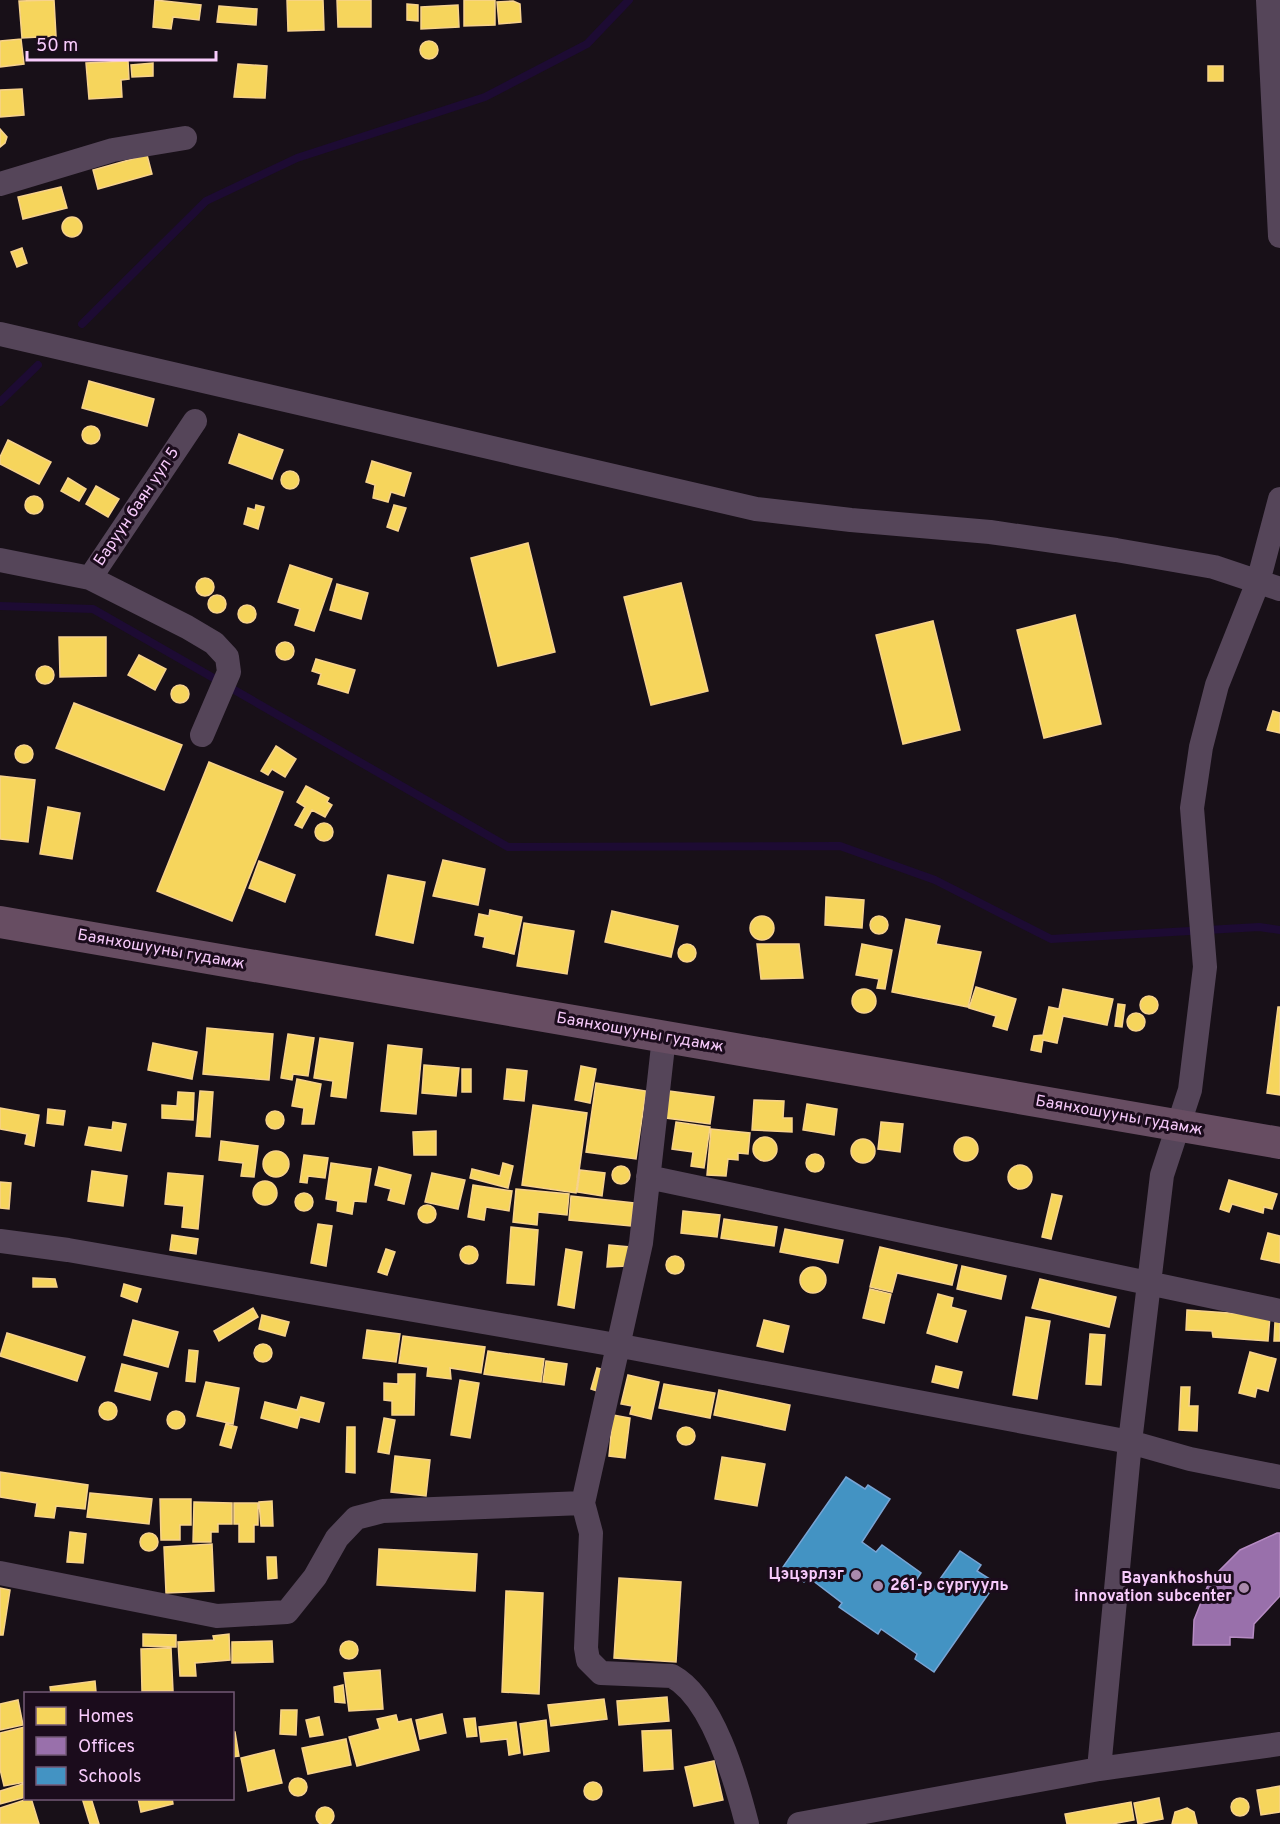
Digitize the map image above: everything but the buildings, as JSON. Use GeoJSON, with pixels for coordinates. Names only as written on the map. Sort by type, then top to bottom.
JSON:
{"type":"FeatureCollection","features":[{"type":"Feature","properties":{"kind":"main road","name":"Баянхошууны гудамж"},"geometry":{"type":"LineString","coordinates":[[0,922],[1280,1143]]}},
{"type":"Feature","properties":{"kind":"street"},"geometry":{"type":"LineString","coordinates":[[1268,0],[1280,236]]}},
{"type":"Feature","properties":{"kind":"street"},"geometry":{"type":"LineString","coordinates":[[0,183],[114,150],[185,138]]}},
{"type":"Feature","properties":{"kind":"street"},"geometry":{"type":"LineString","coordinates":[[0,334],[756,508],[851,520],[990,532],[1116,550],[1214,567],[1269,585]]}},
{"type":"Feature","properties":{"kind":"street","name":"Баруун баян уул 5"},"geometry":{"type":"LineString","coordinates":[[0,560],[90,578],[195,421]]}},
{"type":"Feature","properties":{"kind":"street"},"geometry":{"type":"LineString","coordinates":[[1099,1769],[1130,1442],[1162,1175],[1190,1090],[1205,967],[1192,808],[1201,747],[1217,685],[1269,585],[1280,499]]}},
{"type":"Feature","properties":{"kind":"street"},"geometry":{"type":"LineString","coordinates":[[90,578],[188,627],[214,643],[227,657],[229,672],[202,735]]}},
{"type":"Feature","properties":{"kind":"street"},"geometry":{"type":"LineString","coordinates":[[664,1036],[641,1243],[616,1345],[583,1503],[591,1533],[586,1648],[588,1660],[601,1673],[663,1675],[681,1681],[707,1715],[737,1791],[747,1824]]}},
{"type":"Feature","properties":{"kind":"street"},"geometry":{"type":"LineString","coordinates":[[648,1177],[1280,1311]]}},
{"type":"Feature","properties":{"kind":"street"},"geometry":{"type":"LineString","coordinates":[[0,1241],[68,1250],[616,1345],[1130,1442],[1190,1459],[1280,1477]]}},
{"type":"Feature","properties":{"kind":"street"},"geometry":{"type":"LineString","coordinates":[[0,1573],[217,1616],[287,1612],[315,1577],[337,1538],[356,1518],[394,1510],[583,1503]]}},
{"type":"Feature","properties":{"kind":"street"},"geometry":{"type":"LineString","coordinates":[[798,1824],[1099,1769],[1280,1744]]}},
{"type":"Feature","properties":{"kind":"waterway"},"geometry":{"type":"LineString","coordinates":[[82,324],[206,201],[297,158],[485,97],[587,44],[629,0]]}},
{"type":"Feature","properties":{"kind":"waterway"},"geometry":{"type":"LineString","coordinates":[[0,402],[38,365]]}},
{"type":"Feature","properties":{"kind":"waterway"},"geometry":{"type":"LineString","coordinates":[[0,606],[93,609],[508,847],[840,846],[935,880],[1051,939],[1259,927],[1280,930]]}},
{"type":"Feature","properties":{"kind":"place","name":"Цэцэрлэг"},"geometry":{"type":"Point","coordinates":[856,1575]}},
{"type":"Feature","properties":{"kind":"place","name":"261-р сургууль"},"geometry":{"type":"Point","coordinates":[878,1586]}},
{"type":"Feature","properties":{"kind":"place","name":"Bayankhoshuu innovation subcenter"},"geometry":{"type":"Point","coordinates":[1244,1588]}}]}
